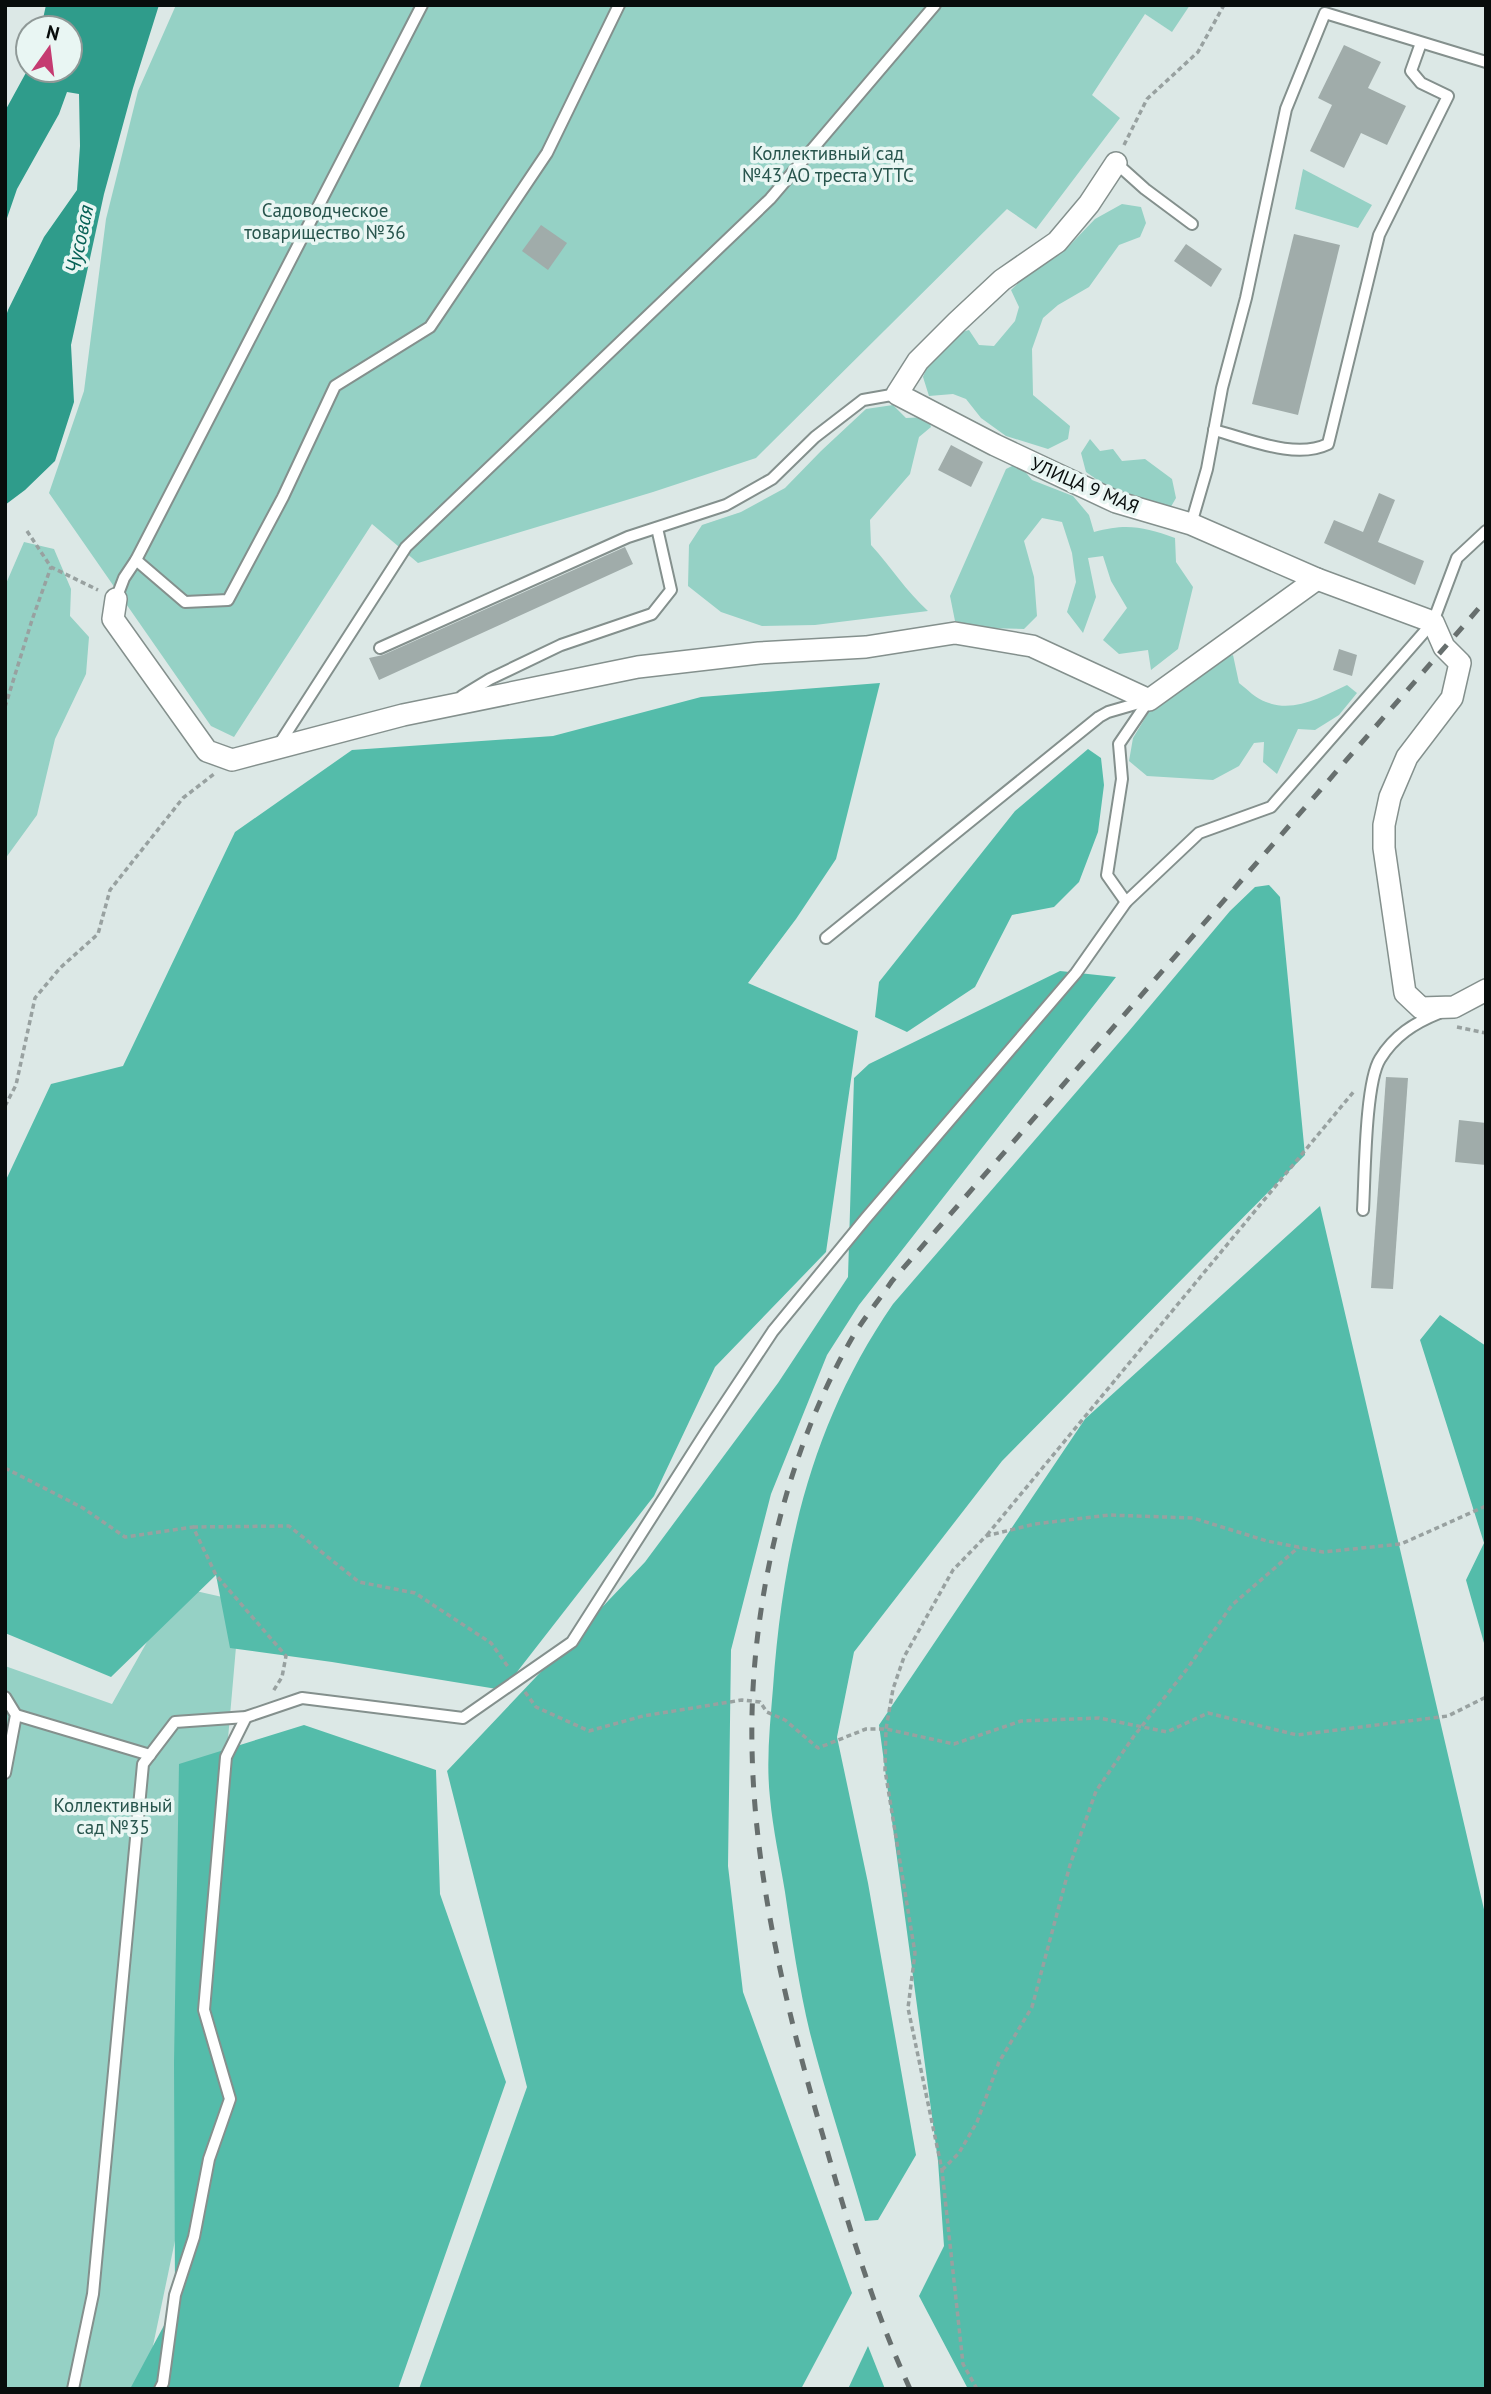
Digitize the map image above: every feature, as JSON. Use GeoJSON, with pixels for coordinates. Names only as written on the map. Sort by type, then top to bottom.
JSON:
{"type":"FeatureCollection","features":[{"type":"Feature","properties":{"kind":"street"},"geometry":{"type":"LineString","coordinates":[[897,394],[918,360],[1002,279],[1058,242],[1089,204],[1116,163]]}},
{"type":"Feature","properties":{"kind":"street","name":"УЛИЦА 9 МАЯ"},"geometry":{"type":"LineString","coordinates":[[897,394],[995,445],[1116,502],[1191,524],[1317,579],[1433,622]]}},
{"type":"Feature","properties":{"kind":"street"},"geometry":{"type":"LineString","coordinates":[[116,599],[113,619],[207,751],[232,760],[403,715],[638,667],[759,653],[866,647],[956,634],[1032,646],[1149,700],[1317,579]]}},
{"type":"Feature","properties":{"kind":"street"},"geometry":{"type":"LineString","coordinates":[[1433,622],[1444,647],[1460,663],[1459,673],[1452,698],[1407,757],[1390,797],[1384,825],[1384,848],[1405,993],[1421,1008],[1455,1017],[1486,990]]}},
{"type":"Feature","properties":{"kind":"lane"},"geometry":{"type":"LineString","coordinates":[[116,599],[124,578],[136,560],[422,5]]}},
{"type":"Feature","properties":{"kind":"lane"},"geometry":{"type":"LineString","coordinates":[[136,560],[185,603],[228,600],[283,497],[335,386],[430,327],[547,153],[619,5]]}},
{"type":"Feature","properties":{"kind":"lane"},"geometry":{"type":"LineString","coordinates":[[277,749],[406,547],[770,199],[935,5]]}},
{"type":"Feature","properties":{"kind":"lane"},"geometry":{"type":"LineString","coordinates":[[1191,524],[1207,469],[1222,388],[1246,298],[1286,109],[1325,13],[1486,62]]}},
{"type":"Feature","properties":{"kind":"lane"},"geometry":{"type":"LineString","coordinates":[[1214,430],[1288,449],[1315,451],[1328,444],[1379,235],[1448,96],[1421,83],[1411,71],[1421,44]]}},
{"type":"Feature","properties":{"kind":"lane"},"geometry":{"type":"LineString","coordinates":[[1116,163],[1145,189],[1192,224]]}},
{"type":"Feature","properties":{"kind":"lane"},"geometry":{"type":"LineString","coordinates":[[380,649],[628,537],[726,505],[772,479],[815,437],[863,400],[897,394]]}},
{"type":"Feature","properties":{"kind":"lane"},"geometry":{"type":"LineString","coordinates":[[445,707],[490,679],[561,645],[652,614],[671,590],[657,528]]}},
{"type":"Feature","properties":{"kind":"lane"},"geometry":{"type":"LineString","coordinates":[[73,2389],[93,2294],[143,1764],[174,1722],[246,1717],[302,1698],[463,1718],[572,1642],[773,1331],[1076,973],[1126,902],[1199,833],[1271,807],[1433,622],[1457,558],[1486,531]]}},
{"type":"Feature","properties":{"kind":"lane"},"geometry":{"type":"LineString","coordinates":[[1126,902],[1107,875],[1122,779],[1119,744],[1149,700]]}},
{"type":"Feature","properties":{"kind":"lane"},"geometry":{"type":"LineString","coordinates":[[826,938],[1099,717],[1149,700]]}},
{"type":"Feature","properties":{"kind":"lane"},"geometry":{"type":"LineString","coordinates":[[1363,1210],[1370,1097],[1378,1061],[1401,1033],[1430,1017],[1455,1017]]}},
{"type":"Feature","properties":{"kind":"lane"},"geometry":{"type":"LineString","coordinates":[[5,1697],[16,1715],[150,1755]]}},
{"type":"Feature","properties":{"kind":"lane"},"geometry":{"type":"LineString","coordinates":[[5,1773],[16,1715]]}},
{"type":"Feature","properties":{"kind":"lane"},"geometry":{"type":"LineString","coordinates":[[160,2389],[175,2295],[194,2237],[209,2159],[230,2099],[204,2010],[226,1757],[246,1717]]}},
{"type":"Feature","properties":{"kind":"path"},"geometry":{"type":"LineString","coordinates":[[1116,163],[1147,99],[1198,52],[1224,5]]}},
{"type":"Feature","properties":{"kind":"path"},"geometry":{"type":"LineString","coordinates":[[27,531],[51,568],[116,599]]}},
{"type":"Feature","properties":{"kind":"path"},"geometry":{"type":"LineString","coordinates":[[5,707],[51,568]]}},
{"type":"Feature","properties":{"kind":"path"},"geometry":{"type":"LineString","coordinates":[[5,1106],[16,1084],[36,998],[60,968],[99,934],[110,890],[183,798],[232,760]]}},
{"type":"Feature","properties":{"kind":"path"},"geometry":{"type":"LineString","coordinates":[[1455,1017],[1486,1033]]}},
{"type":"Feature","properties":{"kind":"path"},"geometry":{"type":"LineString","coordinates":[[977,2389],[963,2364],[942,2170],[908,2008],[915,1953],[885,1770],[886,1729],[893,1689],[904,1657],[953,1570],[986,1536],[1294,1167],[1378,1061]]}},
{"type":"Feature","properties":{"kind":"path"},"geometry":{"type":"LineString","coordinates":[[5,1468],[83,1508],[125,1537],[193,1527],[289,1525],[359,1582],[415,1593],[491,1643],[536,1707],[589,1731],[643,1716],[742,1700],[761,1702],[767,1712],[785,1720],[818,1748],[866,1729],[886,1729],[954,1744],[1021,1721],[1099,1718],[1167,1732],[1208,1713],[1297,1735],[1448,1716],[1486,1697]]}},
{"type":"Feature","properties":{"kind":"path"},"geometry":{"type":"LineString","coordinates":[[986,1536],[1035,1524],[1109,1515],[1193,1518],[1267,1541],[1323,1552],[1401,1544],[1486,1506]]}},
{"type":"Feature","properties":{"kind":"path"},"geometry":{"type":"LineString","coordinates":[[193,1527],[216,1575],[286,1656],[282,1676],[269,1698],[246,1717]]}},
{"type":"Feature","properties":{"kind":"path"},"geometry":{"type":"LineString","coordinates":[[942,2170],[959,2154],[971,2132],[999,2062],[1032,2007],[1060,1898],[1096,1791],[1232,1605],[1299,1547]]}},
{"type":"Feature","properties":{"kind":"green space"},"geometry":{"type":"Polygon","coordinates":[[[176,5],[1190,5],[1172,32],[1145,14],[1092,95],[1120,118],[1036,229],[1007,209],[756,458],[418,563],[372,524],[234,737],[211,726],[49,493],[84,391],[106,219],[138,91],[176,5]]]}},
{"type":"Feature","properties":{"kind":"green space"},"geometry":{"type":"Polygon","coordinates":[[[1303,169],[1372,205],[1358,228],[1295,209],[1303,169]]]}},
{"type":"Feature","properties":{"kind":"green space"},"geometry":{"type":"Polygon","coordinates":[[[1122,204],[1141,207],[1146,223],[1140,237],[1119,245],[1089,287],[1058,305],[1043,318],[1032,349],[1033,395],[1070,426],[1068,439],[1048,449],[1006,436],[981,418],[966,399],[953,394],[929,396],[923,377],[935,354],[946,342],[969,330],[979,345],[994,346],[1015,321],[1019,307],[1011,290],[1031,271],[1069,246],[1095,219],[1122,204]]]}},
{"type":"Feature","properties":{"kind":"green space"},"geometry":{"type":"Polygon","coordinates":[[[893,405],[906,418],[928,417],[931,427],[919,437],[910,474],[870,520],[871,545],[928,611],[815,625],[762,626],[721,612],[688,586],[689,545],[702,525],[741,512],[785,488],[866,409],[893,405]]]}},
{"type":"Feature","properties":{"kind":"green space"},"geometry":{"type":"Polygon","coordinates":[[[1090,439],[1100,451],[1113,449],[1122,461],[1145,459],[1172,479],[1176,498],[1169,510],[1116,493],[1086,472],[1081,453],[1090,439]]]}},
{"type":"Feature","properties":{"kind":"green space"},"geometry":{"type":"Polygon","coordinates":[[[1018,463],[1032,480],[1073,496],[1089,515],[1094,532],[1135,528],[1175,538],[1176,562],[1193,587],[1178,649],[1151,670],[1148,650],[1119,654],[1103,640],[1127,608],[1111,581],[1103,556],[1088,558],[1096,597],[1083,633],[1067,612],[1076,582],[1072,553],[1062,522],[1042,518],[1024,541],[1034,577],[1037,616],[1024,629],[981,628],[955,621],[950,596],[1006,469],[1018,463]]]}},
{"type":"Feature","properties":{"kind":"green space"},"geometry":{"type":"Polygon","coordinates":[[[24,542],[54,549],[71,589],[70,616],[89,637],[86,674],[55,739],[37,815],[5,859],[5,586],[24,542]]]}},
{"type":"Feature","properties":{"kind":"green space"},"geometry":{"type":"Polygon","coordinates":[[[1233,655],[1239,683],[1266,702],[1297,705],[1318,699],[1347,685],[1357,693],[1339,715],[1315,730],[1298,729],[1277,774],[1263,762],[1264,742],[1254,743],[1239,766],[1213,780],[1147,776],[1129,761],[1133,738],[1153,705],[1218,664],[1220,659],[1233,655]]]}},
{"type":"Feature","properties":{"kind":"green space","name":"Коллективный сад №35"},"geometry":{"type":"Polygon","coordinates":[[[178,1587],[240,1601],[191,2164],[144,2389],[5,2389],[5,1666],[112,1704],[178,1587]]]}},
{"type":"Feature","properties":{"kind":"shaded area"},"geometry":{"type":"Polygon","coordinates":[[[880,683],[836,859],[796,919],[748,983],[858,1031],[826,1252],[715,1367],[654,1496],[503,1690],[230,1648],[216,1575],[111,1677],[5,1633],[5,1182],[51,1084],[123,1066],[235,832],[352,750],[553,736],[701,697],[880,683]]]}},
{"type":"Feature","properties":{"kind":"shaded area"},"geometry":{"type":"Polygon","coordinates":[[[1088,749],[1101,758],[1104,785],[1098,832],[1079,882],[1054,907],[1012,915],[975,987],[907,1032],[875,1017],[879,982],[1015,811],[1088,749]]]}},
{"type":"Feature","properties":{"kind":"shaded area"},"geometry":{"type":"Polygon","coordinates":[[[1269,885],[1280,897],[1305,1155],[1002,1461],[854,1652],[837,1737],[868,1883],[916,2155],[878,2220],[865,2221],[806,2016],[771,1810],[768,1757],[778,1636],[794,1536],[806,1487],[841,1394],[893,1304],[1230,911],[1255,887],[1269,885]]]}},
{"type":"Feature","properties":{"kind":"shaded area"},"geometry":{"type":"Polygon","coordinates":[[[1060,971],[1116,977],[859,1305],[827,1355],[771,1494],[731,1650],[728,1866],[743,1992],[852,2293],[801,2389],[419,2389],[527,2087],[447,1771],[645,1562],[778,1383],[848,1277],[854,1078],[869,1064],[1060,971]]]}},
{"type":"Feature","properties":{"kind":"shaded area"},"geometry":{"type":"Polygon","coordinates":[[[1320,1206],[1486,1918],[1486,2389],[968,2389],[919,2296],[944,2246],[938,2161],[879,1725],[1085,1419],[1320,1206]]]}},
{"type":"Feature","properties":{"kind":"shaded area"},"geometry":{"type":"Polygon","coordinates":[[[1440,1315],[1486,1346],[1486,1650],[1466,1580],[1484,1543],[1420,1340],[1440,1315]]]}},
{"type":"Feature","properties":{"kind":"shaded area"},"geometry":{"type":"Polygon","coordinates":[[[304,1725],[436,1770],[440,1894],[506,2082],[398,2389],[130,2389],[169,2316],[175,2295],[174,2063],[179,1764],[304,1725]]]}},
{"type":"Feature","properties":{"kind":"shaded area"},"geometry":{"type":"Polygon","coordinates":[[[868,2346],[885,2389],[848,2389],[868,2346]]]}},
{"type":"Feature","properties":{"kind":"water","name":"Чусовая"},"geometry":{"type":"Polygon","coordinates":[[[46,5],[159,5],[104,194],[71,345],[74,402],[55,461],[5,505],[5,319],[44,237],[77,190],[79,94],[67,92],[59,114],[17,189],[5,224],[5,111],[20,84],[84,84],[84,14],[44,14],[46,5]]]}},
{"type":"Feature","properties":{"kind":"building"},"geometry":{"type":"Polygon","coordinates":[[[1344,45],[1381,62],[1368,88],[1406,106],[1387,145],[1361,133],[1344,168],[1310,151],[1332,105],[1318,98],[1344,45]]]}},
{"type":"Feature","properties":{"kind":"building"},"geometry":{"type":"Polygon","coordinates":[[[541,225],[567,243],[548,270],[522,251],[541,225]]]}},
{"type":"Feature","properties":{"kind":"building"},"geometry":{"type":"Polygon","coordinates":[[[1294,234],[1340,245],[1298,415],[1252,404],[1294,234]]]}},
{"type":"Feature","properties":{"kind":"building"},"geometry":{"type":"Polygon","coordinates":[[[1186,244],[1222,269],[1211,287],[1174,261],[1186,244]]]}},
{"type":"Feature","properties":{"kind":"building"},"geometry":{"type":"Polygon","coordinates":[[[951,445],[983,462],[971,487],[938,470],[951,445]]]}},
{"type":"Feature","properties":{"kind":"building"},"geometry":{"type":"Polygon","coordinates":[[[1379,493],[1395,500],[1378,542],[1424,561],[1415,585],[1324,543],[1334,520],[1363,532],[1379,493]]]}},
{"type":"Feature","properties":{"kind":"building"},"geometry":{"type":"Polygon","coordinates":[[[625,547],[633,564],[379,680],[369,658],[383,655],[625,547]]]}},
{"type":"Feature","properties":{"kind":"building"},"geometry":{"type":"Polygon","coordinates":[[[1339,649],[1357,655],[1352,676],[1333,670],[1339,649]]]}},
{"type":"Feature","properties":{"kind":"building"},"geometry":{"type":"Polygon","coordinates":[[[1386,1077],[1408,1078],[1393,1289],[1371,1288],[1386,1077]]]}},
{"type":"Feature","properties":{"kind":"building"},"geometry":{"type":"Polygon","coordinates":[[[1459,1120],[1486,1123],[1486,1165],[1455,1162],[1459,1120]]]}},
{"type":"Feature","properties":{"kind":"railway"},"geometry":{"type":"LineString","coordinates":[[910,2389],[862,2264],[810,2089],[785,1993],[759,1844],[752,1747],[757,1643],[764,1589],[790,1484],[807,1433],[828,1384],[861,1323],[892,1281],[1486,600]]}},
{"type":"Feature","properties":{"kind":"park label","name":"Коллективный сад №43 АО треста УТТС"},"geometry":{"type":"Point","coordinates":[828,164]}},
{"type":"Feature","properties":{"kind":"park label","name":"Садоводческое товарищество №36"},"geometry":{"type":"Point","coordinates":[325,221]}}]}
